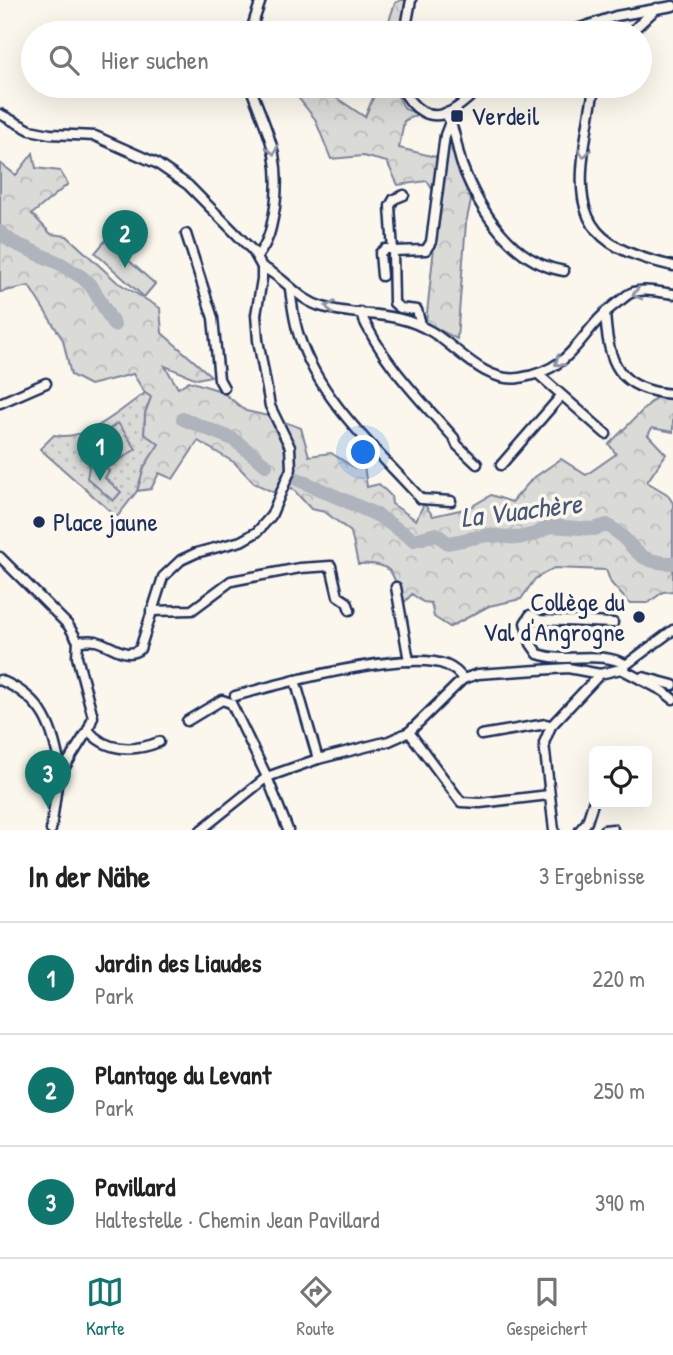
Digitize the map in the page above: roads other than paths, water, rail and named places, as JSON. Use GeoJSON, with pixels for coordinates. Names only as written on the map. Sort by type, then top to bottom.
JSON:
{"type":"FeatureCollection","features":[{"type":"Feature","properties":{"kind":"street"},"geometry":{"type":"LineString","coordinates":[[254,21],[261,0]]}},
{"type":"Feature","properties":{"kind":"street"},"geometry":{"type":"LineString","coordinates":[[407,21],[411,0]]}},
{"type":"Feature","properties":{"kind":"street"},"geometry":{"type":"LineString","coordinates":[[652,0],[657,8]]}},
{"type":"Feature","properties":{"kind":"street"},"geometry":{"type":"LineString","coordinates":[[601,21],[673,6]]}},
{"type":"Feature","properties":{"kind":"street"},"geometry":{"type":"LineString","coordinates":[[643,21],[657,8]]}},
{"type":"Feature","properties":{"kind":"street"},"geometry":{"type":"LineString","coordinates":[[255,98],[268,131],[278,169],[270,237],[257,257]]}},
{"type":"Feature","properties":{"kind":"street"},"geometry":{"type":"LineString","coordinates":[[407,98],[416,108],[432,116],[448,117]]}},
{"type":"Feature","properties":{"kind":"street"},"geometry":{"type":"LineString","coordinates":[[382,276],[380,253],[385,249],[426,250],[431,242],[448,117],[468,98]]}},
{"type":"Feature","properties":{"kind":"street"},"geometry":{"type":"LineString","coordinates":[[593,98],[580,184],[587,213],[610,243],[643,258],[673,266]]}},
{"type":"Feature","properties":{"kind":"street"},"geometry":{"type":"LineString","coordinates":[[0,114],[30,130],[50,134],[95,136],[156,163],[188,185],[257,257],[262,267],[256,315],[258,340],[270,406],[290,447],[291,469],[265,525],[249,538],[180,560],[163,577],[140,649],[125,654],[93,640],[78,641]]}},
{"type":"Feature","properties":{"kind":"street"},"geometry":{"type":"LineString","coordinates":[[448,117],[461,163],[476,199],[493,224],[539,264],[564,271]]}},
{"type":"Feature","properties":{"kind":"street"},"geometry":{"type":"LineString","coordinates":[[404,195],[394,199],[390,206],[394,303],[400,308],[417,310],[421,325]]}},
{"type":"Feature","properties":{"kind":"street"},"geometry":{"type":"LineString","coordinates":[[186,234],[213,318],[219,379],[224,388]]}},
{"type":"Feature","properties":{"kind":"street"},"geometry":{"type":"LineString","coordinates":[[262,267],[275,273],[298,296],[323,307],[399,317],[421,325],[497,377],[517,378],[538,374],[558,365],[605,312],[631,293],[673,293]]}},
{"type":"Feature","properties":{"kind":"street"},"geometry":{"type":"LineString","coordinates":[[290,289],[299,337],[316,374],[342,412],[421,499],[450,501]]}},
{"type":"Feature","properties":{"kind":"street"},"geometry":{"type":"LineString","coordinates":[[360,312],[375,345],[387,362],[454,438],[457,445],[477,464]]}},
{"type":"Feature","properties":{"kind":"street"},"geometry":{"type":"LineString","coordinates":[[605,312],[608,347],[613,363],[624,378],[641,389],[673,394]]}},
{"type":"Feature","properties":{"kind":"street"},"geometry":{"type":"LineString","coordinates":[[538,374],[606,434]]}},
{"type":"Feature","properties":{"kind":"street"},"geometry":{"type":"LineString","coordinates":[[0,402],[46,383]]}},
{"type":"Feature","properties":{"kind":"street"},"geometry":{"type":"LineString","coordinates":[[501,465],[561,396]]}},
{"type":"Feature","properties":{"kind":"street"},"geometry":{"type":"LineString","coordinates":[[0,557],[68,625],[78,641],[77,657],[93,717],[88,730],[61,771],[51,830]]}},
{"type":"Feature","properties":{"kind":"street"},"geometry":{"type":"LineString","coordinates":[[151,611],[192,610],[231,581],[300,568],[331,566],[338,596],[347,602],[350,610]]}},
{"type":"Feature","properties":{"kind":"street"},"geometry":{"type":"LineString","coordinates":[[396,587],[410,661]]}},
{"type":"Feature","properties":{"kind":"street"},"geometry":{"type":"LineString","coordinates":[[613,623],[540,620],[530,615],[525,623],[531,644],[538,654],[563,658],[608,658],[673,699]]}},
{"type":"Feature","properties":{"kind":"street"},"geometry":{"type":"LineString","coordinates":[[201,830],[267,777],[409,732],[463,679],[478,674],[568,668],[600,674],[623,667],[673,630]]}},
{"type":"Feature","properties":{"kind":"street"},"geometry":{"type":"LineString","coordinates":[[235,696],[295,680],[410,661],[445,664],[463,679]]}},
{"type":"Feature","properties":{"kind":"street"},"geometry":{"type":"LineString","coordinates":[[554,830],[544,743],[551,726],[600,674]]}},
{"type":"Feature","properties":{"kind":"street"},"geometry":{"type":"LineString","coordinates":[[637,677],[673,685]]}},
{"type":"Feature","properties":{"kind":"street"},"geometry":{"type":"LineString","coordinates":[[0,680],[26,695],[45,716],[53,731],[61,771]]}},
{"type":"Feature","properties":{"kind":"street"},"geometry":{"type":"LineString","coordinates":[[295,680],[318,760]]}},
{"type":"Feature","properties":{"kind":"street"},"geometry":{"type":"LineString","coordinates":[[187,721],[222,700],[228,701],[267,777],[288,830]]}},
{"type":"Feature","properties":{"kind":"street"},"geometry":{"type":"LineString","coordinates":[[481,736],[546,724],[551,726]]}},
{"type":"Feature","properties":{"kind":"street"},"geometry":{"type":"LineString","coordinates":[[88,730],[96,740],[125,750],[144,748],[159,742]]}},
{"type":"Feature","properties":{"kind":"street"},"geometry":{"type":"LineString","coordinates":[[409,732],[461,802],[480,803],[549,795]]}},
{"type":"Feature","properties":{"kind":"street"},"geometry":{"type":"LineString","coordinates":[[580,830],[587,822],[591,809]]}},
{"type":"Feature","properties":{"kind":"waterway","name":"La Vuachère"},"geometry":{"type":"LineString","coordinates":[[0,232],[12,242],[61,264],[83,278],[92,287],[114,325]]}},
{"type":"Feature","properties":{"kind":"waterway","name":"La Vuachère"},"geometry":{"type":"LineString","coordinates":[[183,419],[233,439],[266,465]]}},
{"type":"Feature","properties":{"kind":"waterway","name":"La Vuachère"},"geometry":{"type":"LineString","coordinates":[[297,479],[377,515],[414,540],[436,534],[448,543],[488,535],[518,538],[535,534],[550,526],[594,529],[607,525],[641,556],[649,560],[673,563]]}},
{"type":"Feature","properties":{"kind":"place","name":"Verdeil"},"geometry":{"type":"Point","coordinates":[457,116]}},
{"type":"Feature","properties":{"kind":"place","name":"Plantage du Levant"},"geometry":{"type":"Point","coordinates":[125,268]}},
{"type":"Feature","properties":{"kind":"place","name":"Jardin des Liaudes"},"geometry":{"type":"Point","coordinates":[100,481]}},
{"type":"Feature","properties":{"kind":"place","name":"Place jaune"},"geometry":{"type":"Point","coordinates":[39,522]}},
{"type":"Feature","properties":{"kind":"place","name":"Collège du Val d'Angrogne"},"geometry":{"type":"Point","coordinates":[639,617]}},
{"type":"Feature","properties":{"kind":"place","name":"Pavillard"},"geometry":{"type":"Point","coordinates":[48,808]}}]}
